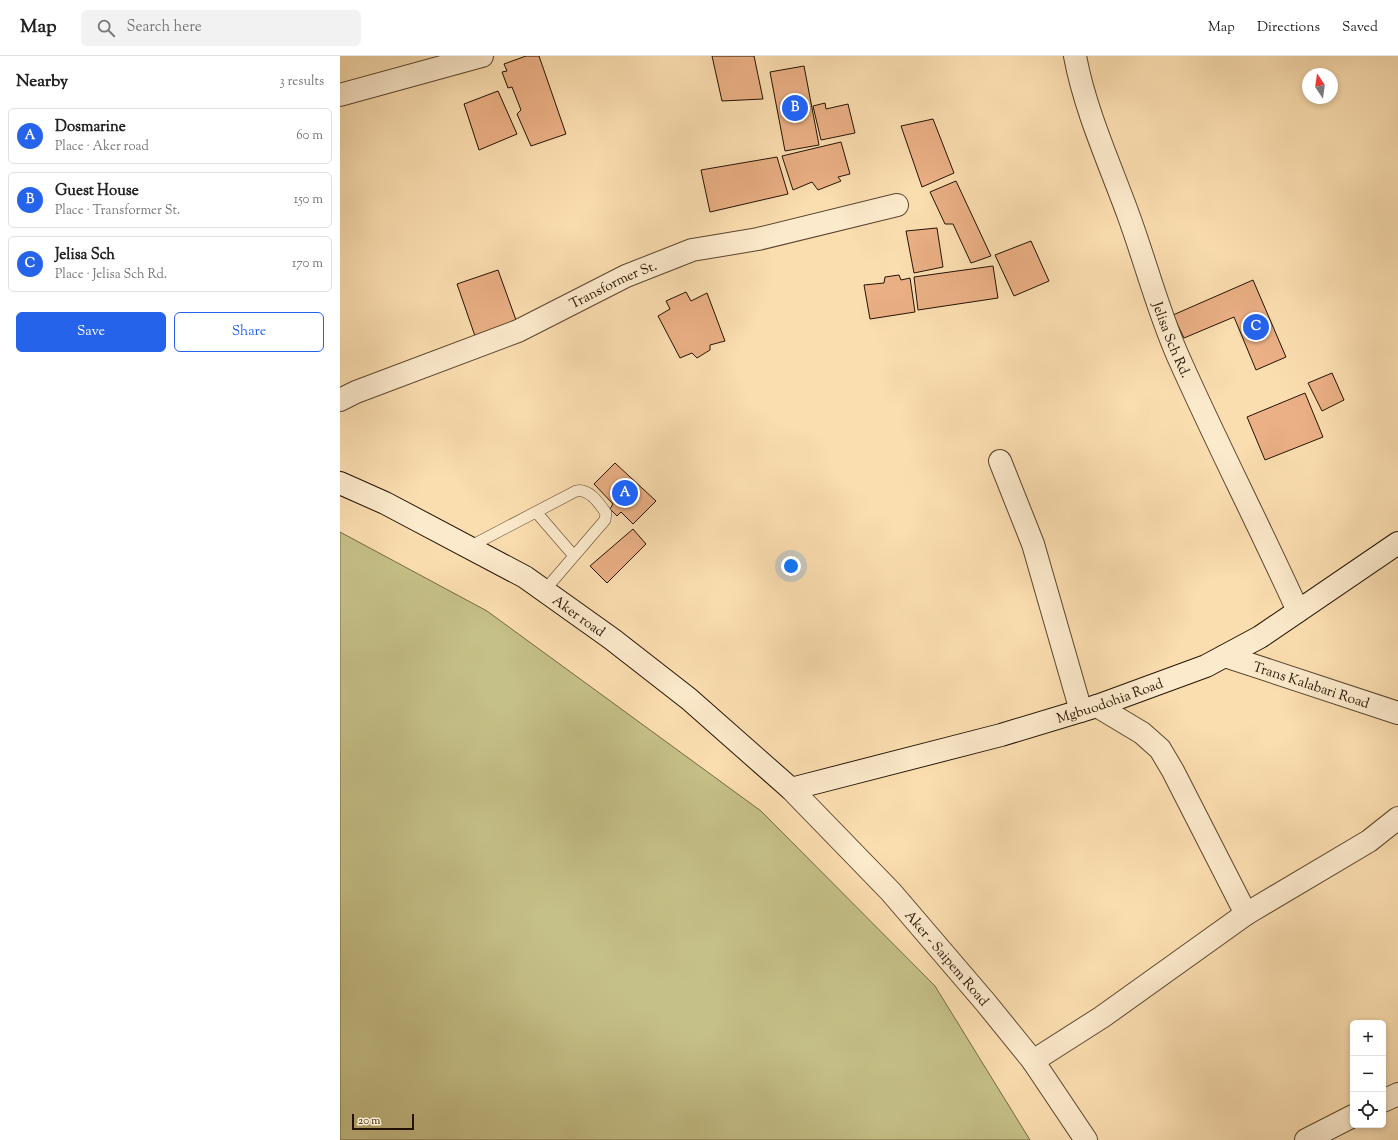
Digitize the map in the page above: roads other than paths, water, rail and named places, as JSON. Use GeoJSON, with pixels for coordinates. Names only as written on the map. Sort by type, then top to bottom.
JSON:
{"type":"FeatureCollection","features":[{"type":"Feature","properties":{"kind":"street"},"geometry":{"type":"LineString","coordinates":[[340,95],[482,56]]}},
{"type":"Feature","properties":{"kind":"street","name":"Jelisa Sch Rd."},"geometry":{"type":"LineString","coordinates":[[1075,56],[1081,86],[1132,224],[1158,305],[1176,353],[1258,523],[1298,611]]}},
{"type":"Feature","properties":{"kind":"street","name":"Transformer St."},"geometry":{"type":"LineString","coordinates":[[340,400],[356,392],[518,331],[626,276],[692,250],[758,239],[897,205]]}},
{"type":"Feature","properties":{"kind":"street"},"geometry":{"type":"LineString","coordinates":[[1000,461],[1033,544],[1089,709],[1142,733],[1160,749],[1173,770],[1246,914]]}},
{"type":"Feature","properties":{"kind":"street","name":"Aker road"},"geometry":{"type":"LineString","coordinates":[[340,483],[385,503],[525,577],[612,639],[689,699],[791,789]]}},
{"type":"Feature","properties":{"kind":"street","name":"Mgbuodohia Road"},"geometry":{"type":"LineString","coordinates":[[791,789],[1001,735],[1089,709],[1206,666],[1260,638],[1398,543]]}},
{"type":"Feature","properties":{"kind":"street","name":"Trans Kalabari Road"},"geometry":{"type":"LineString","coordinates":[[1224,656],[1398,713]]}},
{"type":"Feature","properties":{"kind":"street","name":"Aker - Saipem Road"},"geometry":{"type":"LineString","coordinates":[[791,789],[891,892],[986,1003],[1033,1062],[1086,1140]]}},
{"type":"Feature","properties":{"kind":"street"},"geometry":{"type":"LineString","coordinates":[[1033,1062],[1102,1017],[1246,914],[1369,841],[1398,818]]}},
{"type":"Feature","properties":{"kind":"street"},"geometry":{"type":"LineString","coordinates":[[1386,1100],[1398,1094]]}},
{"type":"Feature","properties":{"kind":"street"},"geometry":{"type":"LineString","coordinates":[[1306,1140],[1350,1118]]}},
{"type":"Feature","properties":{"kind":"lane"},"geometry":{"type":"LineString","coordinates":[[469,547],[582,489],[587,491],[606,513],[605,520],[544,590]]}},
{"type":"Feature","properties":{"kind":"lane"},"geometry":{"type":"LineString","coordinates":[[536,512],[574,556]]}},
{"type":"Feature","properties":{"kind":"place","name":"Guest House"},"geometry":{"type":"Point","coordinates":[795,108]}},
{"type":"Feature","properties":{"kind":"place","name":"Jelisa Sch"},"geometry":{"type":"Point","coordinates":[1256,327]}},
{"type":"Feature","properties":{"kind":"place","name":"Dosmarine"},"geometry":{"type":"Point","coordinates":[625,493]}}]}
